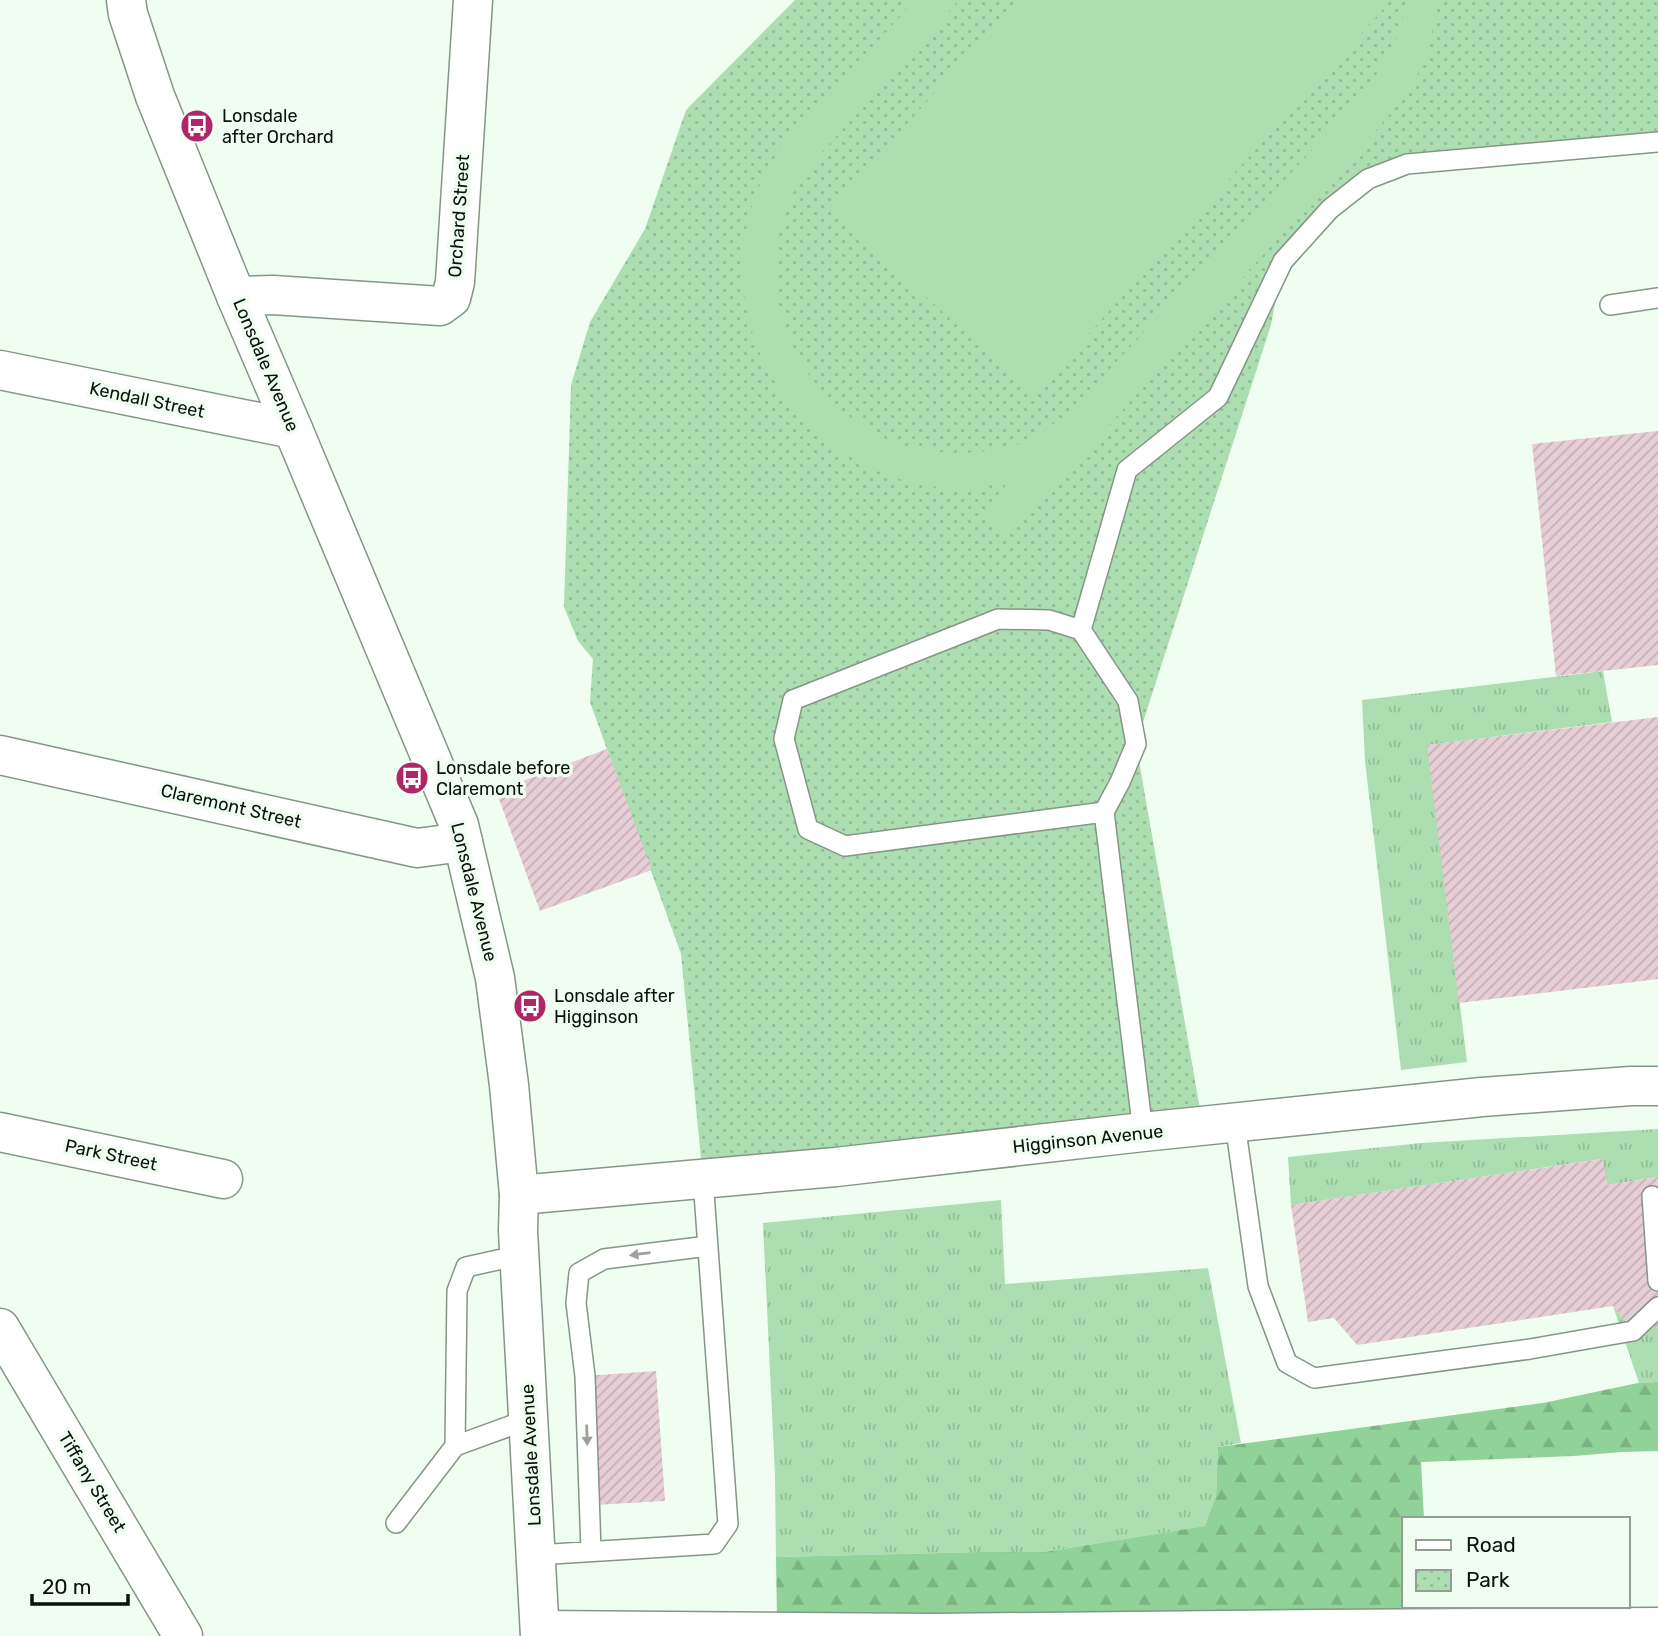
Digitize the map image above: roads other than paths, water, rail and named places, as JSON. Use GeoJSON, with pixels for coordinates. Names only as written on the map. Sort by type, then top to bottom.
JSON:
{"type":"FeatureCollection","features":[{"type":"Feature","properties":{"kind":"street","name":"Lonsdale Avenue"},"geometry":{"type":"LineString","coordinates":[[126,0],[128,15],[155,96],[463,842],[495,978],[509,1085],[519,1195],[540,1633]]}},
{"type":"Feature","properties":{"kind":"street","name":"Orchard Street"},"geometry":{"type":"LineString","coordinates":[[236,296],[273,295],[440,306],[451,298],[456,282],[473,0]]}},
{"type":"Feature","properties":{"kind":"street","name":"Kendall Street"},"geometry":{"type":"LineString","coordinates":[[0,370],[293,429]]}},
{"type":"Feature","properties":{"kind":"street","name":"Claremont Street"},"geometry":{"type":"LineString","coordinates":[[0,755],[417,848],[463,842]]}},
{"type":"Feature","properties":{"kind":"street","name":"Higginson Avenue"},"geometry":{"type":"LineString","coordinates":[[519,1195],[850,1166],[1482,1097],[1658,1086]]}},
{"type":"Feature","properties":{"kind":"street","name":"Park Street"},"geometry":{"type":"LineString","coordinates":[[0,1132],[223,1179]]}},
{"type":"Feature","properties":{"kind":"street","name":"Tiffany Street"},"geometry":{"type":"LineString","coordinates":[[0,1328],[183,1636]]}},
{"type":"Feature","properties":{"kind":"street"},"geometry":{"type":"LineString","coordinates":[[540,1633],[1658,1628]]}},
{"type":"Feature","properties":{"kind":"lane"},"geometry":{"type":"LineString","coordinates":[[1082,630],[1127,470],[1218,397],[1283,261],[1330,209],[1368,180],[1407,164],[1658,142]]}},
{"type":"Feature","properties":{"kind":"lane"},"geometry":{"type":"LineString","coordinates":[[1610,305],[1658,298]]}},
{"type":"Feature","properties":{"kind":"lane"},"geometry":{"type":"LineString","coordinates":[[1104,812],[845,846],[808,828],[784,739],[793,700],[998,619],[1049,620],[1082,630],[1128,701],[1136,744],[1104,812],[1143,1132]]}},
{"type":"Feature","properties":{"kind":"lane"},"geometry":{"type":"LineString","coordinates":[[1235,1123],[1258,1286],[1287,1363],[1314,1378],[1530,1349],[1633,1331],[1658,1307]]}},
{"type":"Feature","properties":{"kind":"lane"},"geometry":{"type":"LineString","coordinates":[[536,1555],[714,1544],[728,1524],[703,1179]]}},
{"type":"Feature","properties":{"kind":"lane"},"geometry":{"type":"LineString","coordinates":[[1652,1196],[1658,1281]]}},
{"type":"Feature","properties":{"kind":"lane"},"geometry":{"type":"LineString","coordinates":[[591,1551],[585,1376],[576,1303],[579,1273],[604,1259],[708,1246]]}},
{"type":"Feature","properties":{"kind":"lane"},"geometry":{"type":"LineString","coordinates":[[455,1446],[457,1291],[466,1267],[520,1255]]}},
{"type":"Feature","properties":{"kind":"lane"},"geometry":{"type":"LineString","coordinates":[[396,1523],[455,1446],[529,1419]]}},
{"type":"Feature","properties":{"kind":"place","name":"Lonsdale after Orchard"},"geometry":{"type":"Point","coordinates":[197,126]}},
{"type":"Feature","properties":{"kind":"place","name":"Lonsdale before Claremont"},"geometry":{"type":"Point","coordinates":[412,778]}},
{"type":"Feature","properties":{"kind":"place","name":"Lonsdale after Higginson"},"geometry":{"type":"Point","coordinates":[530,1006]}}]}
